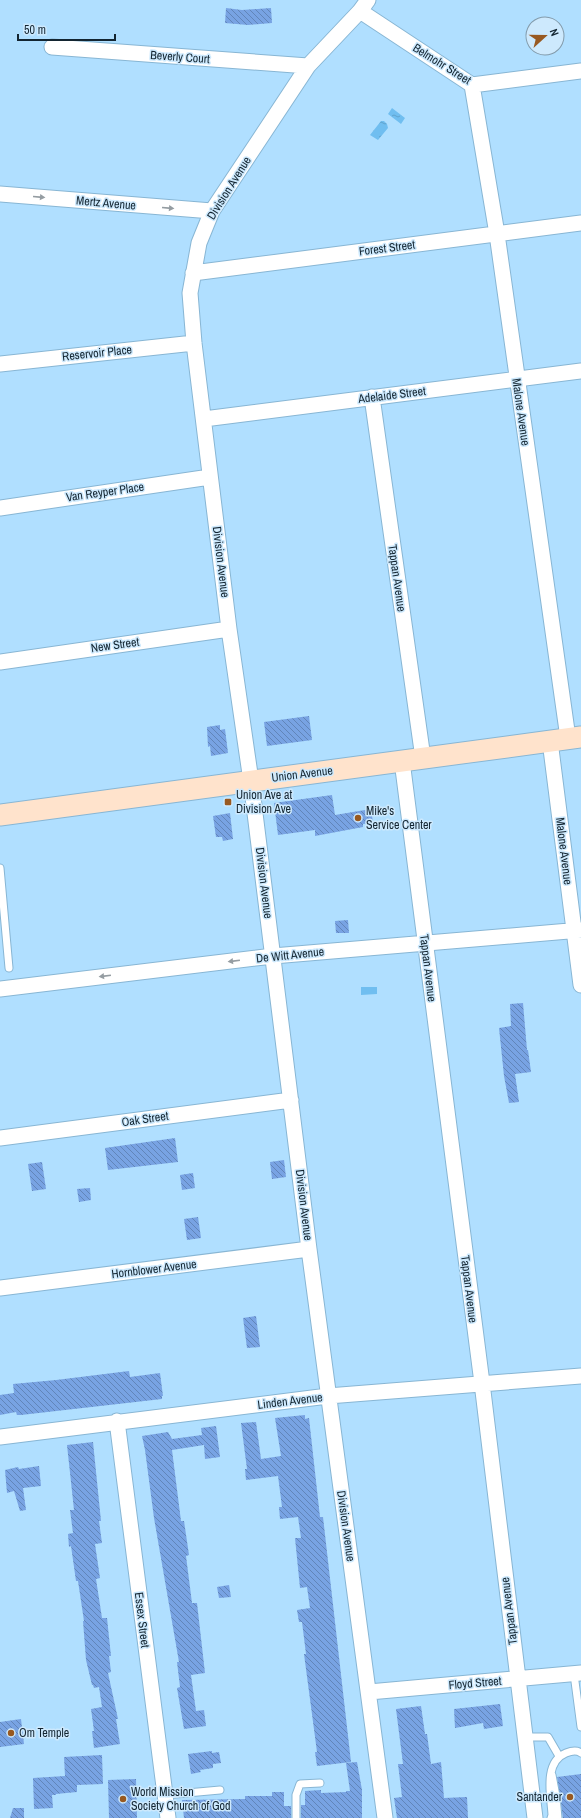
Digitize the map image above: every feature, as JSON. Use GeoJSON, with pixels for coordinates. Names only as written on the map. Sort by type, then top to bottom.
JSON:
{"type":"FeatureCollection","features":[{"type":"Feature","properties":{"kind":"street","name":"Division Avenue"},"geometry":{"type":"LineString","coordinates":[[364,5],[308,66],[212,211],[199,244],[190,293],[194,342],[229,629],[251,781],[328,1396],[385,1818]]}},
{"type":"Feature","properties":{"kind":"street","name":"Belmohr Street"},"geometry":{"type":"LineString","coordinates":[[364,5],[472,85],[581,71]]}},
{"type":"Feature","properties":{"kind":"street","name":"Beverly Court"},"geometry":{"type":"LineString","coordinates":[[52,47],[308,66]]}},
{"type":"Feature","properties":{"kind":"street","name":"Malone Avenue"},"geometry":{"type":"LineString","coordinates":[[472,85],[497,234],[566,739],[581,985]]}},
{"type":"Feature","properties":{"kind":"street","name":"Mertz Avenue"},"geometry":{"type":"LineString","coordinates":[[0,194],[212,211]]}},
{"type":"Feature","properties":{"kind":"street","name":"Forest Street"},"geometry":{"type":"LineString","coordinates":[[193,273],[581,223]]}},
{"type":"Feature","properties":{"kind":"street","name":"Reservoir Place"},"geometry":{"type":"LineString","coordinates":[[0,364],[194,342]]}},
{"type":"Feature","properties":{"kind":"street","name":"Adelaide Street"},"geometry":{"type":"LineString","coordinates":[[204,418],[581,371]]}},
{"type":"Feature","properties":{"kind":"street","name":"Tappan Avenue"},"geometry":{"type":"LineString","coordinates":[[372,397],[412,760],[425,943],[482,1384],[534,1818]]}},
{"type":"Feature","properties":{"kind":"street","name":"Van Reyper Place"},"geometry":{"type":"LineString","coordinates":[[0,508],[210,477]]}},
{"type":"Feature","properties":{"kind":"street","name":"New Street"},"geometry":{"type":"LineString","coordinates":[[0,662],[229,629]]}},
{"type":"Feature","properties":{"kind":"street","name":"Union Avenue"},"geometry":{"type":"LineString","coordinates":[[0,815],[566,739]]}},
{"type":"Feature","properties":{"kind":"street","name":"De Witt Avenue"},"geometry":{"type":"LineString","coordinates":[[0,989],[273,956],[578,931]]}},
{"type":"Feature","properties":{"kind":"street","name":"Oak Street"},"geometry":{"type":"LineString","coordinates":[[0,1138],[291,1100]]}},
{"type":"Feature","properties":{"kind":"street","name":"Hornblower Avenue"},"geometry":{"type":"LineString","coordinates":[[0,1288],[309,1248]]}},
{"type":"Feature","properties":{"kind":"street","name":"Linden Avenue"},"geometry":{"type":"LineString","coordinates":[[0,1437],[116,1421],[328,1396],[581,1376]]}},
{"type":"Feature","properties":{"kind":"street","name":"Essex Street"},"geometry":{"type":"LineString","coordinates":[[116,1421],[168,1818]]}},
{"type":"Feature","properties":{"kind":"street","name":"Floyd Street"},"geometry":{"type":"LineString","coordinates":[[369,1692],[577,1674]]}},
{"type":"Feature","properties":{"kind":"lane"},"geometry":{"type":"LineString","coordinates":[[0,868],[9,968]]}},
{"type":"Feature","properties":{"kind":"lane"},"geometry":{"type":"LineString","coordinates":[[577,1674],[581,1727]]}},
{"type":"Feature","properties":{"kind":"lane"},"geometry":{"type":"LineString","coordinates":[[524,1737],[548,1737],[559,1756]]}},
{"type":"Feature","properties":{"kind":"lane"},"geometry":{"type":"LineString","coordinates":[[551,1818],[549,1779],[552,1775],[555,1761],[559,1756],[570,1751],[578,1751],[581,1753]]}},
{"type":"Feature","properties":{"kind":"lane"},"geometry":{"type":"LineString","coordinates":[[552,1775],[558,1818]]}},
{"type":"Feature","properties":{"kind":"lane"},"geometry":{"type":"LineString","coordinates":[[296,1818],[296,1795],[300,1784],[320,1783]]}},
{"type":"Feature","properties":{"kind":"lane"},"geometry":{"type":"LineString","coordinates":[[165,1794],[220,1790]]}},
{"type":"Feature","properties":{"kind":"water"},"geometry":{"type":"Polygon","coordinates":[[[392,108],[405,118],[401,124],[388,114],[392,108]]]}},
{"type":"Feature","properties":{"kind":"water"},"geometry":{"type":"Polygon","coordinates":[[[381,121],[384,121],[387,124],[388,128],[378,140],[370,135],[381,121]]]}},
{"type":"Feature","properties":{"kind":"water"},"geometry":{"type":"Polygon","coordinates":[[[361,987],[377,987],[377,994],[361,995],[361,987]]]}},
{"type":"Feature","properties":{"kind":"building"},"geometry":{"type":"Polygon","coordinates":[[[226,8],[242,10],[271,8],[272,23],[248,25],[225,23],[226,8]]]}},
{"type":"Feature","properties":{"kind":"building"},"geometry":{"type":"Polygon","coordinates":[[[309,716],[312,740],[267,746],[264,722],[309,716]]]}},
{"type":"Feature","properties":{"kind":"building"},"geometry":{"type":"Polygon","coordinates":[[[220,725],[220,730],[225,729],[228,753],[211,756],[210,746],[208,747],[207,727],[220,725]]]}},
{"type":"Feature","properties":{"kind":"building"},"geometry":{"type":"Polygon","coordinates":[[[332,795],[335,815],[371,809],[373,823],[363,824],[363,827],[315,836],[315,830],[278,835],[274,803],[332,795]]]}},
{"type":"Feature","properties":{"kind":"building"},"geometry":{"type":"Polygon","coordinates":[[[230,813],[233,839],[223,841],[222,837],[216,837],[213,816],[230,813]]]}},
{"type":"Feature","properties":{"kind":"building"},"geometry":{"type":"Polygon","coordinates":[[[348,920],[349,933],[336,933],[335,921],[348,920]]]}},
{"type":"Feature","properties":{"kind":"building"},"geometry":{"type":"Polygon","coordinates":[[[523,1003],[527,1050],[531,1072],[515,1074],[519,1102],[509,1103],[504,1076],[499,1028],[511,1026],[510,1004],[523,1003]]]}},
{"type":"Feature","properties":{"kind":"building"},"geometry":{"type":"Polygon","coordinates":[[[175,1138],[178,1162],[108,1170],[105,1148],[175,1138]]]}},
{"type":"Feature","properties":{"kind":"building"},"geometry":{"type":"Polygon","coordinates":[[[284,1160],[286,1177],[272,1179],[270,1162],[284,1160]]]}},
{"type":"Feature","properties":{"kind":"building"},"geometry":{"type":"Polygon","coordinates":[[[42,1162],[46,1189],[32,1191],[28,1164],[42,1162]]]}},
{"type":"Feature","properties":{"kind":"building"},"geometry":{"type":"Polygon","coordinates":[[[193,1173],[195,1188],[182,1190],[180,1175],[193,1173]]]}},
{"type":"Feature","properties":{"kind":"building"},"geometry":{"type":"Polygon","coordinates":[[[90,1188],[91,1200],[79,1202],[77,1189],[90,1188]]]}},
{"type":"Feature","properties":{"kind":"building"},"geometry":{"type":"Polygon","coordinates":[[[198,1217],[201,1238],[187,1240],[184,1219],[198,1217]]]}},
{"type":"Feature","properties":{"kind":"building"},"geometry":{"type":"Polygon","coordinates":[[[256,1316],[260,1347],[247,1348],[243,1318],[256,1316]]]}},
{"type":"Feature","properties":{"kind":"building"},"geometry":{"type":"Polygon","coordinates":[[[129,1371],[130,1377],[160,1373],[163,1396],[162,1399],[21,1415],[17,1415],[16,1412],[0,1415],[0,1395],[14,1393],[13,1384],[129,1371]]]}},
{"type":"Feature","properties":{"kind":"building"},"geometry":{"type":"Polygon","coordinates":[[[305,1415],[305,1419],[309,1418],[320,1517],[323,1517],[351,1762],[317,1766],[315,1752],[317,1752],[304,1654],[306,1654],[302,1622],[299,1622],[297,1610],[310,1608],[307,1587],[300,1588],[295,1538],[301,1538],[298,1517],[280,1519],[279,1507],[282,1507],[278,1476],[246,1480],[245,1469],[247,1469],[241,1423],[256,1422],[261,1459],[281,1456],[275,1418],[305,1415]]]}},
{"type":"Feature","properties":{"kind":"building"},"geometry":{"type":"Polygon","coordinates":[[[216,1426],[220,1457],[205,1459],[204,1445],[172,1450],[181,1521],[184,1521],[189,1555],[186,1556],[192,1603],[197,1603],[205,1673],[191,1675],[196,1711],[204,1710],[206,1726],[184,1729],[177,1688],[180,1687],[177,1662],[179,1662],[154,1518],[142,1436],[168,1432],[172,1439],[202,1435],[201,1428],[216,1426]]]}},
{"type":"Feature","properties":{"kind":"building"},"geometry":{"type":"Polygon","coordinates":[[[93,1442],[102,1543],[95,1544],[100,1578],[96,1579],[102,1618],[107,1618],[111,1656],[109,1656],[111,1672],[108,1673],[118,1719],[116,1719],[120,1744],[94,1748],[92,1731],[94,1731],[91,1709],[102,1707],[99,1687],[94,1688],[92,1685],[86,1660],[84,1621],[78,1581],[76,1581],[71,1546],[69,1547],[68,1534],[73,1533],[70,1510],[74,1510],[67,1445],[93,1442]]]}},
{"type":"Feature","properties":{"kind":"building"},"geometry":{"type":"Polygon","coordinates":[[[39,1466],[41,1486],[23,1488],[26,1510],[20,1511],[14,1491],[7,1493],[5,1470],[18,1467],[19,1469],[39,1466]]]}},
{"type":"Feature","properties":{"kind":"building"},"geometry":{"type":"Polygon","coordinates":[[[229,1585],[231,1597],[219,1598],[217,1587],[229,1585]]]}},
{"type":"Feature","properties":{"kind":"building"},"geometry":{"type":"Polygon","coordinates":[[[500,1704],[503,1726],[484,1729],[483,1723],[455,1728],[454,1709],[500,1704]]]}},
{"type":"Feature","properties":{"kind":"building"},"geometry":{"type":"Polygon","coordinates":[[[421,1706],[431,1764],[441,1762],[444,1798],[467,1797],[468,1818],[397,1818],[394,1798],[402,1797],[398,1764],[403,1764],[396,1709],[421,1706]]]}},
{"type":"Feature","properties":{"kind":"building","name":"Om Temple"},"geometry":{"type":"Polygon","coordinates":[[[21,1719],[24,1744],[0,1747],[0,1722],[21,1719]]]}},
{"type":"Feature","properties":{"kind":"building"},"geometry":{"type":"Polygon","coordinates":[[[212,1751],[212,1753],[219,1752],[221,1763],[213,1764],[213,1768],[200,1770],[201,1772],[191,1774],[188,1754],[212,1751]]]}},
{"type":"Feature","properties":{"kind":"building"},"geometry":{"type":"Polygon","coordinates":[[[102,1755],[103,1784],[77,1785],[77,1792],[52,1795],[53,1808],[34,1809],[33,1778],[65,1776],[64,1757],[102,1755]]]}},
{"type":"Feature","properties":{"kind":"building"},"geometry":{"type":"Polygon","coordinates":[[[357,1762],[362,1790],[362,1818],[301,1818],[301,1805],[305,1805],[305,1791],[321,1790],[321,1793],[350,1791],[346,1763],[357,1762]]]}},
{"type":"Feature","properties":{"kind":"building","name":"Santander"},"geometry":{"type":"Polygon","coordinates":[[[581,1774],[581,1818],[563,1818],[557,1777],[581,1774]]]}},
{"type":"Feature","properties":{"kind":"building","name":"World Mission Society Church of God"},"geometry":{"type":"Polygon","coordinates":[[[136,1779],[137,1818],[109,1818],[108,1780],[136,1779]]]}},
{"type":"Feature","properties":{"kind":"building"},"geometry":{"type":"Polygon","coordinates":[[[272,1792],[284,1792],[284,1806],[291,1806],[291,1818],[184,1818],[182,1800],[245,1799],[245,1796],[272,1796],[272,1792]]]}},
{"type":"Feature","properties":{"kind":"building"},"geometry":{"type":"Polygon","coordinates":[[[13,1808],[24,1808],[24,1818],[10,1818],[13,1808]]]}},
{"type":"Feature","properties":{"kind":"place","name":"Union Ave at Division Ave"},"geometry":{"type":"Point","coordinates":[228,802]}},
{"type":"Feature","properties":{"kind":"place","name":"Mike's Service Center"},"geometry":{"type":"Point","coordinates":[358,818]}},
{"type":"Feature","properties":{"kind":"place","name":"Om Temple"},"geometry":{"type":"Point","coordinates":[11,1733]}},
{"type":"Feature","properties":{"kind":"place","name":"Santander"},"geometry":{"type":"Point","coordinates":[570,1797]}},
{"type":"Feature","properties":{"kind":"place","name":"World Mission Society Church of God"},"geometry":{"type":"Point","coordinates":[123,1799]}}]}
